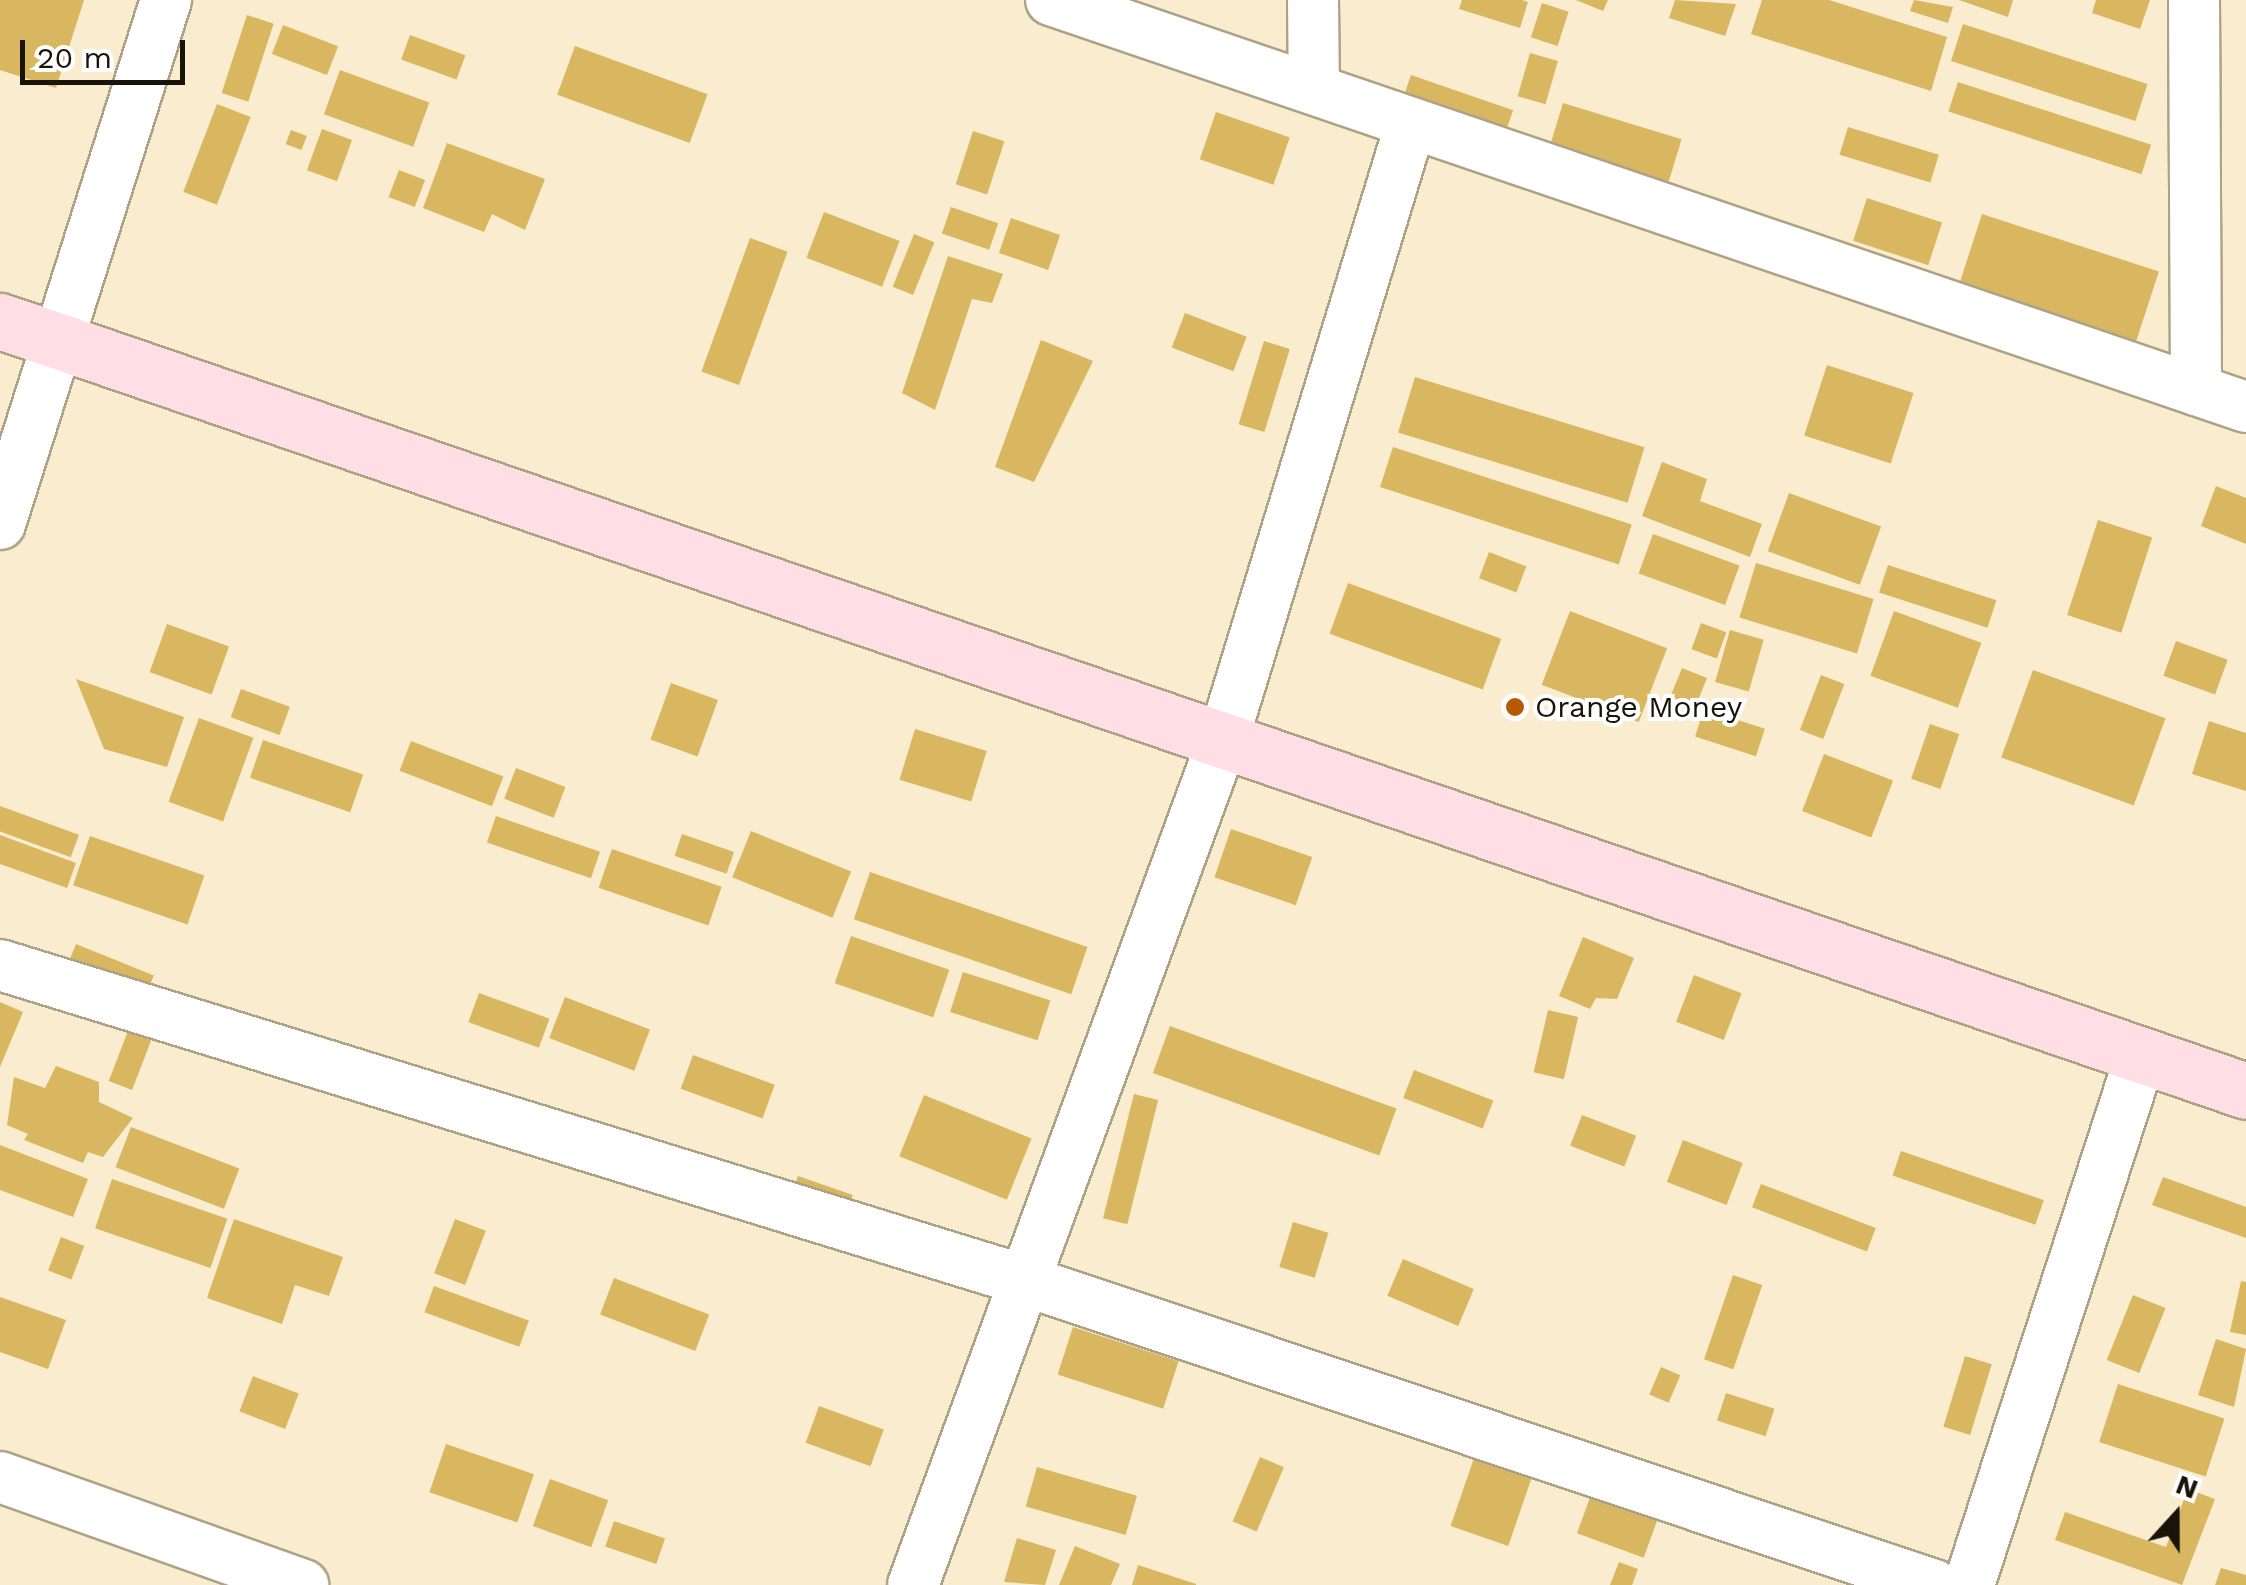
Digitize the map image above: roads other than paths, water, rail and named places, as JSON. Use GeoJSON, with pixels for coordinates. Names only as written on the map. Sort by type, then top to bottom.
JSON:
{"type":"FeatureCollection","features":[{"type":"Feature","properties":{"kind":"street"},"geometry":{"type":"LineString","coordinates":[[0,524],[166,0]]}},
{"type":"Feature","properties":{"kind":"street"},"geometry":{"type":"LineString","coordinates":[[1051,0],[2246,407]]}},
{"type":"Feature","properties":{"kind":"street"},"geometry":{"type":"LineString","coordinates":[[1313,0],[1314,88]]}},
{"type":"Feature","properties":{"kind":"street"},"geometry":{"type":"LineString","coordinates":[[2194,0],[2196,390]]}},
{"type":"Feature","properties":{"kind":"street"},"geometry":{"type":"LineString","coordinates":[[914,1585],[1224,737],[1411,123]]}},
{"type":"Feature","properties":{"kind":"street"},"geometry":{"type":"LineString","coordinates":[[0,321],[1224,737],[2246,1091]]}},
{"type":"Feature","properties":{"kind":"street"},"geometry":{"type":"LineString","coordinates":[[0,965],[1023,1280],[1934,1585]]}},
{"type":"Feature","properties":{"kind":"street"},"geometry":{"type":"LineString","coordinates":[[1969,1585],[2140,1054]]}},
{"type":"Feature","properties":{"kind":"street"},"geometry":{"type":"LineString","coordinates":[[0,1477],[303,1585]]}},
{"type":"Feature","properties":{"kind":"place","name":"Orange Money"},"geometry":{"type":"Point","coordinates":[1515,707]}}]}
